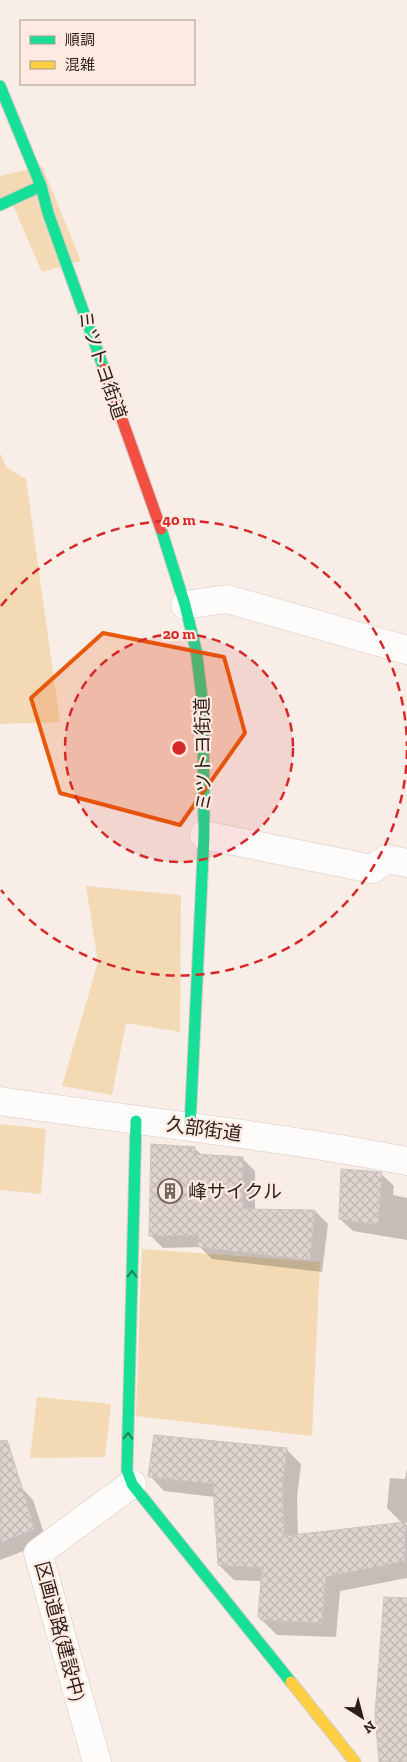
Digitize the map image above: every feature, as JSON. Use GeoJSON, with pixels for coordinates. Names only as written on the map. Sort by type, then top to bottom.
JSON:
{"type":"FeatureCollection","features":[{"type":"Feature","properties":{"kind":"street","name":"ミツトヨ街道"},"geometry":{"type":"LineString","coordinates":[[0,86],[41,186],[48,212],[168,548],[186,605],[196,650],[204,705],[204,835],[190,1126]]}},
{"type":"Feature","properties":{"kind":"street"},"geometry":{"type":"LineString","coordinates":[[0,205],[41,186]]}},
{"type":"Feature","properties":{"kind":"street"},"geometry":{"type":"LineString","coordinates":[[186,605],[227,599],[407,650]]}},
{"type":"Feature","properties":{"kind":"street"},"geometry":{"type":"LineString","coordinates":[[204,835],[372,869],[387,859],[407,863]]}},
{"type":"Feature","properties":{"kind":"street","name":"久部街道"},"geometry":{"type":"LineString","coordinates":[[0,1101],[136,1121],[190,1126],[407,1161]]}},
{"type":"Feature","properties":{"kind":"street"},"geometry":{"type":"LineString","coordinates":[[136,1121],[127,1470],[132,1484],[355,1762]]}},
{"type":"Feature","properties":{"kind":"street","name":"区画道路(建設中)"},"geometry":{"type":"LineString","coordinates":[[97,1762],[38,1553],[132,1484]]}},
{"type":"Feature","properties":{"kind":"highlighted area"},"geometry":{"type":"Polygon","coordinates":[[[103,633],[224,657],[245,733],[180,825],[60,793],[31,698],[103,633]]]}},
{"type":"Feature","properties":{"kind":"shaded area"},"geometry":{"type":"Polygon","coordinates":[[[42,166],[81,261],[42,272],[11,201],[0,203],[0,176],[42,166]]]}},
{"type":"Feature","properties":{"kind":"shaded area"},"geometry":{"type":"Polygon","coordinates":[[[0,453],[6,467],[26,479],[60,722],[0,724],[0,453]]]}},
{"type":"Feature","properties":{"kind":"shaded area"},"geometry":{"type":"Polygon","coordinates":[[[86,886],[181,895],[180,1032],[126,1023],[112,1095],[62,1086],[98,962],[86,886]]]}},
{"type":"Feature","properties":{"kind":"shaded area"},"geometry":{"type":"Polygon","coordinates":[[[0,1124],[46,1129],[41,1194],[0,1190],[0,1124]]]}},
{"type":"Feature","properties":{"kind":"shaded area"},"geometry":{"type":"Polygon","coordinates":[[[142,1249],[320,1262],[312,1436],[136,1416],[142,1249]]]}},
{"type":"Feature","properties":{"kind":"shaded area"},"geometry":{"type":"Polygon","coordinates":[[[37,1397],[111,1404],[105,1457],[30,1458],[37,1397]]]}},
{"type":"Feature","properties":{"kind":"building"},"geometry":{"type":"Polygon","coordinates":[[[151,1144],[195,1147],[195,1154],[243,1157],[243,1209],[315,1210],[310,1260],[198,1247],[199,1235],[149,1236],[151,1144]]]}},
{"type":"Feature","properties":{"kind":"building"},"geometry":{"type":"Polygon","coordinates":[[[341,1169],[382,1172],[378,1225],[339,1219],[341,1169]]]}},
{"type":"Feature","properties":{"kind":"building"},"geometry":{"type":"Polygon","coordinates":[[[154,1435],[287,1448],[283,1482],[284,1536],[405,1522],[405,1561],[326,1577],[322,1623],[261,1620],[258,1616],[262,1568],[218,1565],[213,1484],[148,1477],[154,1435]]]}},
{"type":"Feature","properties":{"kind":"building"},"geometry":{"type":"Polygon","coordinates":[[[7,1440],[35,1529],[0,1543],[0,1441],[7,1440]]]}},
{"type":"Feature","properties":{"kind":"building"},"geometry":{"type":"Polygon","coordinates":[[[384,1597],[407,1598],[407,1762],[379,1762],[375,1714],[384,1597]]]}},
{"type":"Feature","properties":{"kind":"traffic: fast"},"geometry":{"type":"LineString","coordinates":[[0,86],[41,186],[48,213],[104,369]]}},
{"type":"Feature","properties":{"kind":"traffic: fast"},"geometry":{"type":"LineString","coordinates":[[0,205],[41,186]]}},
{"type":"Feature","properties":{"kind":"traffic: fast"},"geometry":{"type":"LineString","coordinates":[[161,529],[185,605],[196,650],[203,705],[204,835],[190,1126]]}},
{"type":"Feature","properties":{"kind":"traffic: fast"},"geometry":{"type":"LineString","coordinates":[[136,1121],[127,1470],[132,1484],[291,1682]]}},
{"type":"Feature","properties":{"kind":"traffic: slow"},"geometry":{"type":"LineString","coordinates":[[291,1682],[355,1762]]}},
{"type":"Feature","properties":{"kind":"traffic: jam"},"geometry":{"type":"LineString","coordinates":[[104,369],[161,529]]}},
{"type":"Feature","properties":{"kind":"place","name":"峰サイクル"},"geometry":{"type":"Point","coordinates":[170,1191]}}]}
